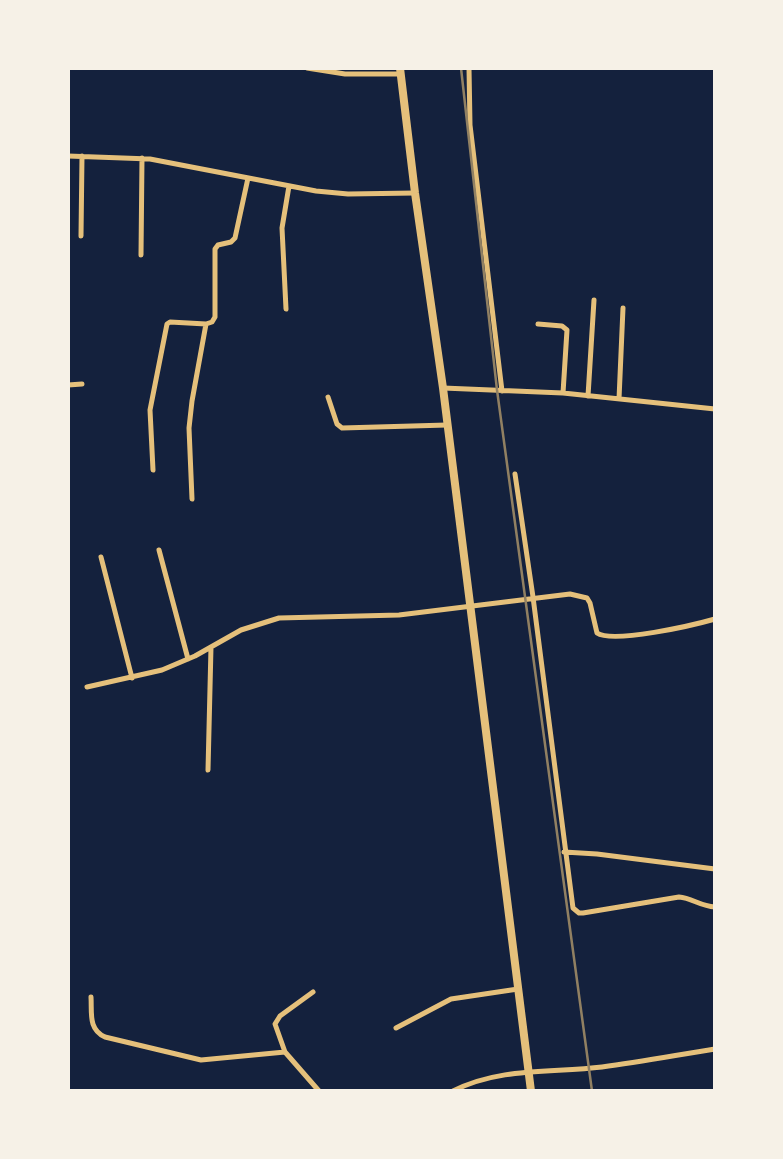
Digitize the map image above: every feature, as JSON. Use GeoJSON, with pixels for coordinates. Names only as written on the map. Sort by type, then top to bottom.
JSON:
{"type":"FeatureCollection","features":[{"type":"Feature","properties":{"kind":"highway"},"geometry":{"type":"LineString","coordinates":[[400,71],[443,388],[531,1091]]}},
{"type":"Feature","properties":{"kind":"street"},"geometry":{"type":"LineString","coordinates":[[307,68],[345,74],[400,71]]}},
{"type":"Feature","properties":{"kind":"street"},"geometry":{"type":"LineString","coordinates":[[469,68],[470,125],[502,391]]}},
{"type":"Feature","properties":{"kind":"street"},"geometry":{"type":"LineString","coordinates":[[68,156],[142,158],[289,186],[348,194],[415,193]]}},
{"type":"Feature","properties":{"kind":"street"},"geometry":{"type":"LineString","coordinates":[[81,236],[82,156]]}},
{"type":"Feature","properties":{"kind":"street"},"geometry":{"type":"LineString","coordinates":[[141,255],[142,158]]}},
{"type":"Feature","properties":{"kind":"street"},"geometry":{"type":"LineString","coordinates":[[152,470],[150,410],[167,324],[206,324],[212,322],[215,317],[215,249],[235,238],[248,178]]}},
{"type":"Feature","properties":{"kind":"street"},"geometry":{"type":"LineString","coordinates":[[286,309],[282,228],[289,186]]}},
{"type":"Feature","properties":{"kind":"street"},"geometry":{"type":"LineString","coordinates":[[588,396],[594,300]]}},
{"type":"Feature","properties":{"kind":"street"},"geometry":{"type":"LineString","coordinates":[[619,399],[623,308]]}},
{"type":"Feature","properties":{"kind":"street"},"geometry":{"type":"LineString","coordinates":[[192,499],[189,428],[206,324]]}},
{"type":"Feature","properties":{"kind":"street"},"geometry":{"type":"LineString","coordinates":[[538,324],[562,326],[567,330],[563,393]]}},
{"type":"Feature","properties":{"kind":"street"},"geometry":{"type":"LineString","coordinates":[[68,385],[82,384]]}},
{"type":"Feature","properties":{"kind":"street"},"geometry":{"type":"LineString","coordinates":[[443,388],[563,393],[715,409]]}},
{"type":"Feature","properties":{"kind":"street"},"geometry":{"type":"LineString","coordinates":[[328,397],[337,424],[342,428],[447,425]]}},
{"type":"Feature","properties":{"kind":"street"},"geometry":{"type":"LineString","coordinates":[[515,474],[573,908],[579,913],[679,897],[689,898],[699,905],[715,907]]}},
{"type":"Feature","properties":{"kind":"street"},"geometry":{"type":"LineString","coordinates":[[159,550],[188,659]]}},
{"type":"Feature","properties":{"kind":"street"},"geometry":{"type":"LineString","coordinates":[[102,557],[132,678]]}},
{"type":"Feature","properties":{"kind":"street"},"geometry":{"type":"LineString","coordinates":[[87,687],[162,670],[188,659],[241,629],[279,618],[323,615],[375,617],[570,594],[586,598],[590,603],[597,633],[608,638],[715,620]]}},
{"type":"Feature","properties":{"kind":"street"},"geometry":{"type":"LineString","coordinates":[[208,770],[211,647]]}},
{"type":"Feature","properties":{"kind":"street"},"geometry":{"type":"LineString","coordinates":[[564,852],[715,869]]}},
{"type":"Feature","properties":{"kind":"street"},"geometry":{"type":"LineString","coordinates":[[396,1028],[451,999],[518,989]]}},
{"type":"Feature","properties":{"kind":"street"},"geometry":{"type":"LineString","coordinates":[[313,992],[276,1021],[276,1029],[285,1052],[319,1091]]}},
{"type":"Feature","properties":{"kind":"street"},"geometry":{"type":"LineString","coordinates":[[91,997],[93,1026],[98,1034],[105,1037],[201,1060],[285,1052]]}},
{"type":"Feature","properties":{"kind":"street"},"geometry":{"type":"LineString","coordinates":[[453,1091],[488,1078],[528,1072],[603,1067],[715,1049]]}},
{"type":"Feature","properties":{"kind":"railway"},"geometry":{"type":"LineString","coordinates":[[461,68],[497,390],[592,1091]]}}]}
